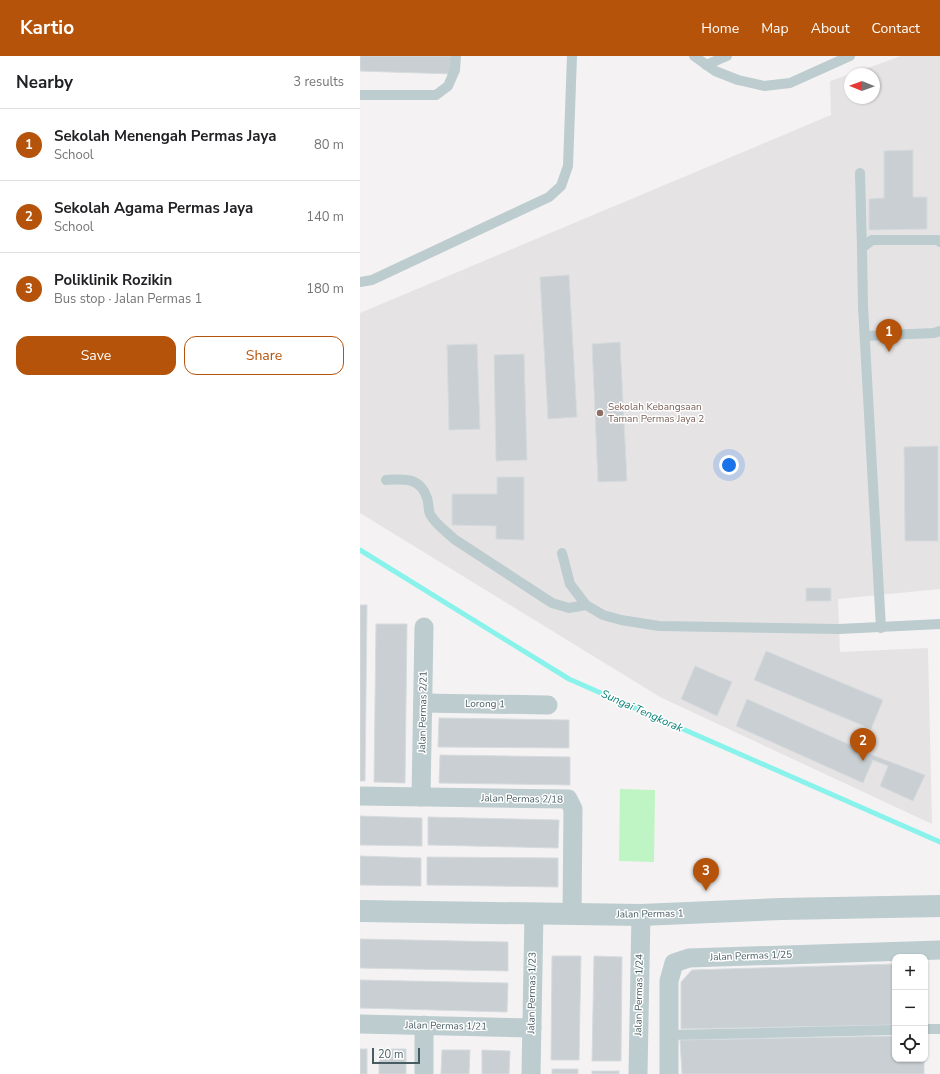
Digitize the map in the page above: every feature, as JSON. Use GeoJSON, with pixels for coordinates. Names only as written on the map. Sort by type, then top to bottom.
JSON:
{"type":"FeatureCollection","features":[{"type":"Feature","properties":{"kind":"street","name":"Jalan Permas 2/21"},"geometry":{"type":"LineString","coordinates":[[421,797],[424,627]]}},
{"type":"Feature","properties":{"kind":"street","name":"Lorong 1"},"geometry":{"type":"LineString","coordinates":[[423,703],[548,705]]}},
{"type":"Feature","properties":{"kind":"street","name":"Jalan Permas 2/18"},"geometry":{"type":"LineString","coordinates":[[360,796],[568,799],[573,809],[572,914]]}},
{"type":"Feature","properties":{"kind":"street","name":"Jalan Permas 1"},"geometry":{"type":"LineString","coordinates":[[360,911],[641,915],[782,908],[940,906]]}},
{"type":"Feature","properties":{"kind":"street","name":"Jalan Permas 1/23"},"geometry":{"type":"LineString","coordinates":[[531,1074],[534,913]]}},
{"type":"Feature","properties":{"kind":"street","name":"Jalan Permas 1/24"},"geometry":{"type":"LineString","coordinates":[[638,1074],[641,915]]}},
{"type":"Feature","properties":{"kind":"street","name":"Jalan Permas 1/25"},"geometry":{"type":"LineString","coordinates":[[669,1074],[669,980],[674,962],[689,958],[940,950]]}},
{"type":"Feature","properties":{"kind":"street","name":"Jalan Permas 1/21"},"geometry":{"type":"LineString","coordinates":[[360,1024],[532,1028]]}},
{"type":"Feature","properties":{"kind":"street"},"geometry":{"type":"LineString","coordinates":[[424,1026],[424,1074]]}},
{"type":"Feature","properties":{"kind":"lane"},"geometry":{"type":"LineString","coordinates":[[360,95],[436,95],[448,86],[455,70],[456,56]]}},
{"type":"Feature","properties":{"kind":"lane"},"geometry":{"type":"LineString","coordinates":[[360,282],[372,280],[549,197],[561,186],[568,166],[572,56]]}},
{"type":"Feature","properties":{"kind":"lane"},"geometry":{"type":"LineString","coordinates":[[694,56],[715,71],[738,80],[764,86],[790,83],[850,56]]}},
{"type":"Feature","properties":{"kind":"lane"},"geometry":{"type":"LineString","coordinates":[[706,65],[727,56]]}},
{"type":"Feature","properties":{"kind":"lane"},"geometry":{"type":"LineString","coordinates":[[860,173],[863,307],[881,628]]}},
{"type":"Feature","properties":{"kind":"lane"},"geometry":{"type":"LineString","coordinates":[[862,248],[872,240],[938,240],[940,242]]}},
{"type":"Feature","properties":{"kind":"lane"},"geometry":{"type":"LineString","coordinates":[[865,336],[934,333],[940,331]]}},
{"type":"Feature","properties":{"kind":"lane"},"geometry":{"type":"LineString","coordinates":[[386,480],[406,479],[419,484],[427,498],[430,513],[449,535],[552,603],[569,608],[586,605]]}},
{"type":"Feature","properties":{"kind":"lane"},"geometry":{"type":"LineString","coordinates":[[562,553],[570,584],[586,605],[603,615],[621,620],[659,626],[839,629],[940,624]]}},
{"type":"Feature","properties":{"kind":"lane"},"geometry":{"type":"LineString","coordinates":[[928,1029],[940,1029]]}},
{"type":"Feature","properties":{"kind":"lane"},"geometry":{"type":"LineString","coordinates":[[669,1035],[892,1030]]}},
{"type":"Feature","properties":{"kind":"shaded area","name":"Sekolah Kebangsaan Taman Permas Jaya 2"},"geometry":{"type":"Polygon","coordinates":[[[901,56],[940,56],[940,589],[838,599],[840,652],[928,648],[932,824],[660,697],[360,513],[360,313],[831,115],[830,81],[844,76],[844,104],[880,104],[880,68],[868,68],[901,56]]]}},
{"type":"Feature","properties":{"kind":"green space"},"geometry":{"type":"Polygon","coordinates":[[[620,789],[655,790],[654,862],[619,861],[620,789]]]}},
{"type":"Feature","properties":{"kind":"building"},"geometry":{"type":"Polygon","coordinates":[[[360,56],[453,56],[452,74],[360,71],[360,56]]]}},
{"type":"Feature","properties":{"kind":"building"},"geometry":{"type":"Polygon","coordinates":[[[913,150],[913,197],[927,197],[927,229],[869,230],[869,199],[884,198],[884,151],[913,150]]]}},
{"type":"Feature","properties":{"kind":"building"},"geometry":{"type":"Polygon","coordinates":[[[569,275],[577,417],[548,419],[540,277],[569,275]]]}},
{"type":"Feature","properties":{"kind":"building"},"geometry":{"type":"Polygon","coordinates":[[[620,342],[627,481],[598,482],[592,344],[620,342]]]}},
{"type":"Feature","properties":{"kind":"building"},"geometry":{"type":"Polygon","coordinates":[[[477,344],[480,429],[449,430],[447,345],[477,344]]]}},
{"type":"Feature","properties":{"kind":"building"},"geometry":{"type":"Polygon","coordinates":[[[524,354],[527,460],[496,461],[494,355],[524,354]]]}},
{"type":"Feature","properties":{"kind":"building"},"geometry":{"type":"Polygon","coordinates":[[[938,446],[938,541],[905,541],[904,447],[938,446]]]}},
{"type":"Feature","properties":{"kind":"building"},"geometry":{"type":"Polygon","coordinates":[[[497,477],[524,477],[524,540],[496,539],[496,526],[452,525],[452,494],[497,494],[497,477]]]}},
{"type":"Feature","properties":{"kind":"building"},"geometry":{"type":"Polygon","coordinates":[[[806,588],[831,588],[831,601],[806,601],[806,588]]]}},
{"type":"Feature","properties":{"kind":"building"},"geometry":{"type":"Polygon","coordinates":[[[360,605],[367,605],[365,781],[360,781],[360,605]]]}},
{"type":"Feature","properties":{"kind":"building"},"geometry":{"type":"Polygon","coordinates":[[[376,624],[407,624],[405,783],[374,782],[376,624]]]}},
{"type":"Feature","properties":{"kind":"building"},"geometry":{"type":"Polygon","coordinates":[[[766,651],[883,700],[871,729],[754,680],[766,651]]]}},
{"type":"Feature","properties":{"kind":"building"},"geometry":{"type":"Polygon","coordinates":[[[695,666],[732,682],[717,716],[681,699],[695,666]]]}},
{"type":"Feature","properties":{"kind":"building"},"geometry":{"type":"Polygon","coordinates":[[[747,699],[875,756],[925,775],[913,801],[880,786],[888,766],[873,760],[863,783],[736,726],[747,699]]]}},
{"type":"Feature","properties":{"kind":"building"},"geometry":{"type":"Polygon","coordinates":[[[439,718],[569,720],[569,748],[438,747],[439,718]]]}},
{"type":"Feature","properties":{"kind":"building"},"geometry":{"type":"Polygon","coordinates":[[[440,755],[570,757],[570,785],[439,783],[440,755]]]}},
{"type":"Feature","properties":{"kind":"building"},"geometry":{"type":"Polygon","coordinates":[[[360,816],[422,818],[422,846],[360,845],[360,816]]]}},
{"type":"Feature","properties":{"kind":"building"},"geometry":{"type":"Polygon","coordinates":[[[428,817],[559,820],[558,848],[428,845],[428,817]]]}},
{"type":"Feature","properties":{"kind":"building"},"geometry":{"type":"Polygon","coordinates":[[[360,856],[421,858],[421,886],[360,885],[360,856]]]}},
{"type":"Feature","properties":{"kind":"building"},"geometry":{"type":"Polygon","coordinates":[[[427,857],[558,858],[558,887],[427,885],[427,857]]]}},
{"type":"Feature","properties":{"kind":"building"},"geometry":{"type":"Polygon","coordinates":[[[360,939],[508,942],[508,971],[360,968],[360,939]]]}},
{"type":"Feature","properties":{"kind":"building"},"geometry":{"type":"Polygon","coordinates":[[[552,956],[581,956],[579,1060],[551,1060],[552,956]]]}},
{"type":"Feature","properties":{"kind":"building"},"geometry":{"type":"Polygon","coordinates":[[[594,956],[622,957],[621,1061],[592,1061],[594,956]]]}},
{"type":"Feature","properties":{"kind":"building"},"geometry":{"type":"Polygon","coordinates":[[[892,964],[892,1025],[681,1029],[681,982],[692,970],[892,964]]]}},
{"type":"Feature","properties":{"kind":"building"},"geometry":{"type":"Polygon","coordinates":[[[360,980],[508,983],[507,1012],[360,1008],[360,980]]]}},
{"type":"Feature","properties":{"kind":"building"},"geometry":{"type":"Polygon","coordinates":[[[892,1036],[892,1062],[924,1062],[924,1074],[682,1074],[680,1040],[892,1036]]]}},
{"type":"Feature","properties":{"kind":"building"},"geometry":{"type":"Polygon","coordinates":[[[360,1049],[367,1049],[367,1074],[360,1074],[360,1049]]]}},
{"type":"Feature","properties":{"kind":"building"},"geometry":{"type":"Polygon","coordinates":[[[379,1049],[406,1049],[406,1074],[379,1074],[379,1049]]]}},
{"type":"Feature","properties":{"kind":"building"},"geometry":{"type":"Polygon","coordinates":[[[442,1050],[470,1050],[469,1074],[441,1074],[442,1050]]]}},
{"type":"Feature","properties":{"kind":"building"},"geometry":{"type":"Polygon","coordinates":[[[482,1050],[510,1051],[509,1074],[482,1074],[482,1050]]]}},
{"type":"Feature","properties":{"kind":"building"},"geometry":{"type":"Polygon","coordinates":[[[552,1069],[578,1069],[578,1074],[552,1074],[552,1069]]]}},
{"type":"Feature","properties":{"kind":"building"},"geometry":{"type":"Polygon","coordinates":[[[592,1071],[619,1071],[619,1074],[592,1074],[592,1071]]]}},
{"type":"Feature","properties":{"kind":"waterway","name":"Sungai Tengkorak"},"geometry":{"type":"LineString","coordinates":[[360,550],[569,679],[940,842]]}},
{"type":"Feature","properties":{"kind":"place","name":"Sekolah Menengah Permas Jaya"},"geometry":{"type":"Point","coordinates":[889,352]}},
{"type":"Feature","properties":{"kind":"place","name":"Sekolah Kebangsaan Taman Permas Jaya 2"},"geometry":{"type":"Point","coordinates":[600,413]}},
{"type":"Feature","properties":{"kind":"place","name":"Sekolah Agama Permas Jaya"},"geometry":{"type":"Point","coordinates":[863,761]}},
{"type":"Feature","properties":{"kind":"place","name":"Poliklinik Rozikin"},"geometry":{"type":"Point","coordinates":[706,891]}}]}
